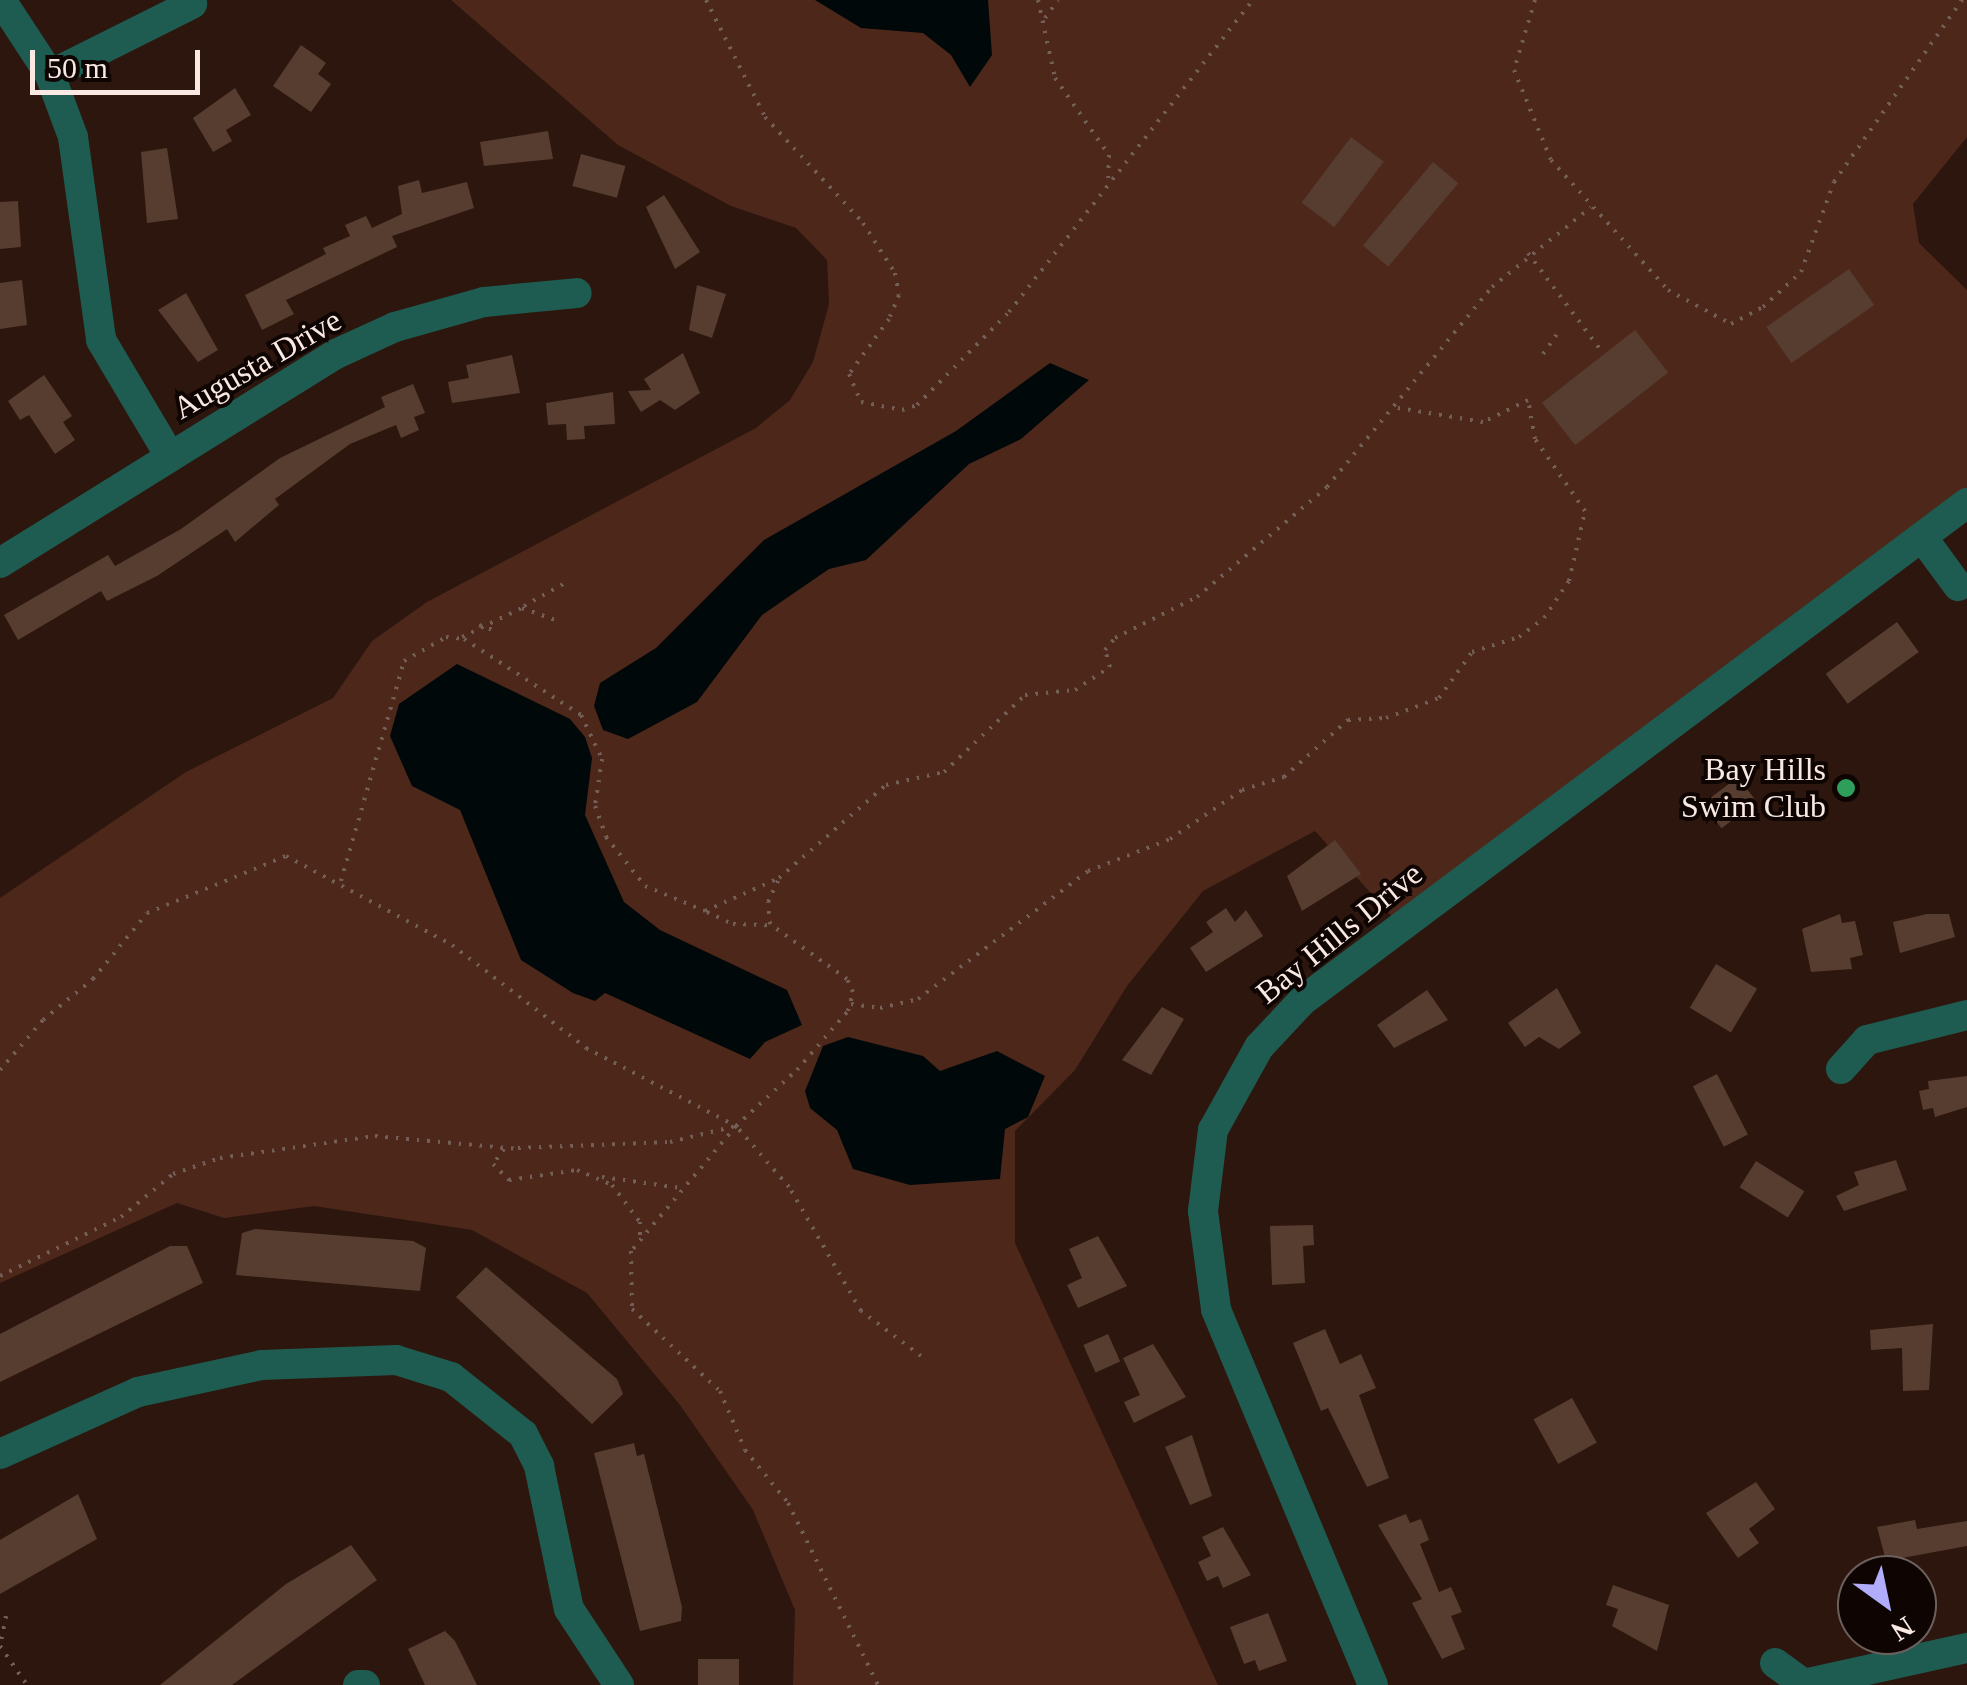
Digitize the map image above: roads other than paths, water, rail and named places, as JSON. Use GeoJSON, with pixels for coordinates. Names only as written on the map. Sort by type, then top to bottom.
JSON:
{"type":"FeatureCollection","features":[{"type":"Feature","properties":{"kind":"street"},"geometry":{"type":"LineString","coordinates":[[1,0],[50,75],[82,175],[101,340],[170,456]]}},
{"type":"Feature","properties":{"kind":"street"},"geometry":{"type":"LineString","coordinates":[[50,75],[192,4]]}},
{"type":"Feature","properties":{"kind":"street","name":"Augusta Drive"},"geometry":{"type":"LineString","coordinates":[[0,564],[170,456],[395,327],[484,302],[577,293]]}},
{"type":"Feature","properties":{"kind":"street","name":"Bay Hills Drive"},"geometry":{"type":"LineString","coordinates":[[1374,1685],[1216,1309],[1203,1211],[1212,1130],[1259,1047],[1302,1002],[1967,503]]}},
{"type":"Feature","properties":{"kind":"street"},"geometry":{"type":"LineString","coordinates":[[1922,537],[1958,586]]}},
{"type":"Feature","properties":{"kind":"street"},"geometry":{"type":"LineString","coordinates":[[1841,1068],[1867,1040],[1967,1015]]}},
{"type":"Feature","properties":{"kind":"street"},"geometry":{"type":"LineString","coordinates":[[0,1454],[138,1392],[262,1365],[396,1360],[451,1377],[523,1434],[539,1466],[570,1609],[618,1685]]}},
{"type":"Feature","properties":{"kind":"street"},"geometry":{"type":"LineString","coordinates":[[1775,1663],[1804,1684],[1967,1648]]}},
{"type":"Feature","properties":{"kind":"place","name":"Bay Hills Swim Club"},"geometry":{"type":"Point","coordinates":[1846,788]}}]}
